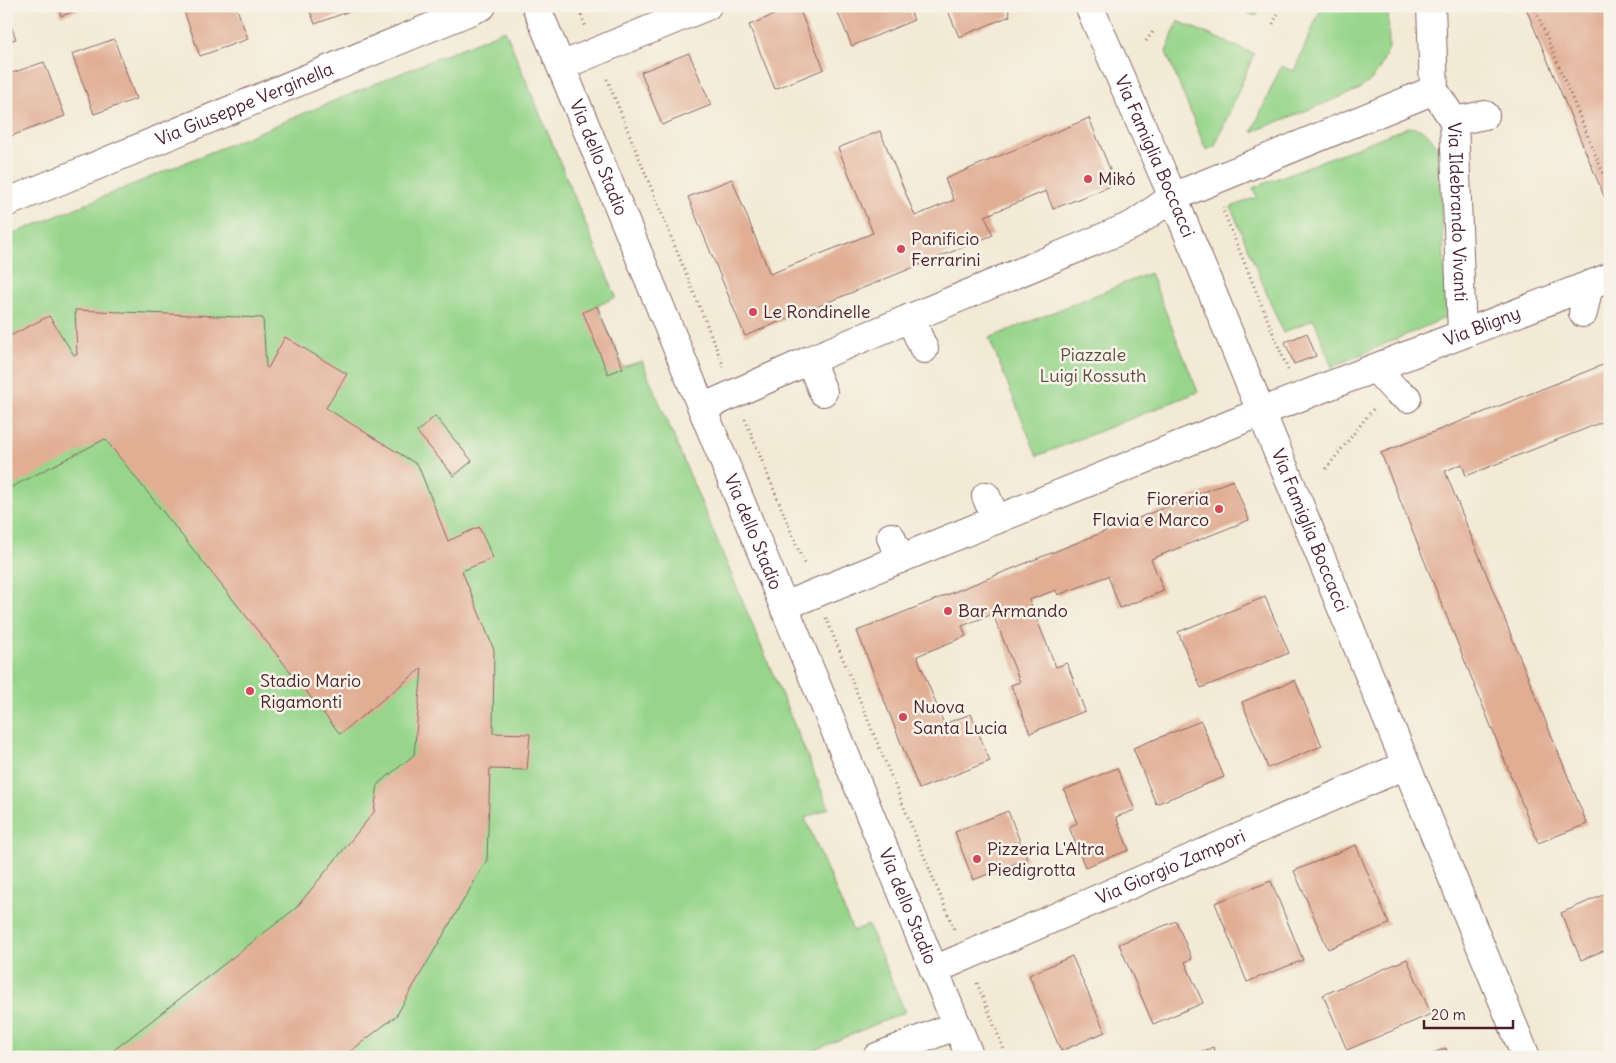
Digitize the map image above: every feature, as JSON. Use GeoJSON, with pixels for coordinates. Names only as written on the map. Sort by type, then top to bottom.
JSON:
{"type":"FeatureCollection","features":[{"type":"Feature","properties":{"kind":"street","name":"Via Giuseppe Verginella"},"geometry":{"type":"LineString","coordinates":[[6,203],[482,6]]}},
{"type":"Feature","properties":{"kind":"street","name":"Via dello Stadio"},"geometry":{"type":"LineString","coordinates":[[536,6],[970,1057]]}},
{"type":"Feature","properties":{"kind":"street"},"geometry":{"type":"LineString","coordinates":[[561,66],[707,6]]}},
{"type":"Feature","properties":{"kind":"street","name":"Via Famiglia Boccacci"},"geometry":{"type":"LineString","coordinates":[[1089,6],[1173,197],[1526,1057]]}},
{"type":"Feature","properties":{"kind":"street"},"geometry":{"type":"LineString","coordinates":[[702,408],[810,360],[1133,225],[1173,197],[1434,90],[1431,6]]}},
{"type":"Feature","properties":{"kind":"street","name":"Via Ildebrando Vivanti"},"geometry":{"type":"LineString","coordinates":[[1434,90],[1454,121],[1462,334]]}},
{"type":"Feature","properties":{"kind":"street"},"geometry":{"type":"LineString","coordinates":[[1454,121],[1485,115]]}},
{"type":"Feature","properties":{"kind":"street","name":"Via Bligny"},"geometry":{"type":"LineString","coordinates":[[1261,412],[1600,281]]}},
{"type":"Feature","properties":{"kind":"street","name":"Via Bligny"},"geometry":{"type":"LineString","coordinates":[[1583,313],[1600,281]]}},
{"type":"Feature","properties":{"kind":"street"},"geometry":{"type":"LineString","coordinates":[[910,318],[924,349]]}},
{"type":"Feature","properties":{"kind":"street"},"geometry":{"type":"LineString","coordinates":[[810,360],[823,392]]}},
{"type":"Feature","properties":{"kind":"street"},"geometry":{"type":"LineString","coordinates":[[1375,368],[1396,391],[1407,398]]}},
{"type":"Feature","properties":{"kind":"street"},"geometry":{"type":"LineString","coordinates":[[784,606],[816,593],[895,548],[991,508],[1261,412]]}},
{"type":"Feature","properties":{"kind":"street","name":"Via Giorgio Zampori"},"geometry":{"type":"LineString","coordinates":[[934,970],[1406,766]]}},
{"type":"Feature","properties":{"kind":"street"},"geometry":{"type":"LineString","coordinates":[[877,1057],[956,1024]]}},
{"type":"Feature","properties":{"kind":"path"},"geometry":{"type":"LineString","coordinates":[[577,6],[734,394],[1007,1057]]}},
{"type":"Feature","properties":{"kind":"path"},"geometry":{"type":"LineString","coordinates":[[1273,24],[1281,6]]}},
{"type":"Feature","properties":{"kind":"path"},"geometry":{"type":"LineString","coordinates":[[1534,6],[1610,190]]}},
{"type":"Feature","properties":{"kind":"path"},"geometry":{"type":"LineString","coordinates":[[1146,41],[1155,29]]}},
{"type":"Feature","properties":{"kind":"path"},"geometry":{"type":"LineString","coordinates":[[1226,201],[1223,210],[1288,372]]}},
{"type":"Feature","properties":{"kind":"path"},"geometry":{"type":"LineString","coordinates":[[1326,469],[1374,409]]}},
{"type":"Feature","properties":{"kind":"green space"},"geometry":{"type":"Polygon","coordinates":[[[1233,6],[1250,6],[1259,10],[1256,16],[1233,6]]]}},
{"type":"Feature","properties":{"kind":"green space"},"geometry":{"type":"Polygon","coordinates":[[[1322,6],[1388,6],[1389,48],[1378,72],[1358,90],[1252,132],[1281,66],[1294,71],[1322,6]]]}},
{"type":"Feature","properties":{"kind":"green space"},"geometry":{"type":"Polygon","coordinates":[[[1178,21],[1254,54],[1215,146],[1206,150],[1166,52],[1178,21]]]}},
{"type":"Feature","properties":{"kind":"green space"},"geometry":{"type":"Polygon","coordinates":[[[505,30],[616,297],[597,306],[623,367],[642,361],[829,808],[805,818],[853,931],[868,925],[905,1012],[798,1057],[6,1057],[6,237],[505,30]]]}},
{"type":"Feature","properties":{"kind":"green space"},"geometry":{"type":"Polygon","coordinates":[[[1408,127],[1419,129],[1426,133],[1438,149],[1447,317],[1332,367],[1314,319],[1283,333],[1231,207],[1257,197],[1253,188],[1408,127]]]}},
{"type":"Feature","properties":{"kind":"green space","name":"Piazzale Luigi Kossuth"},"geometry":{"type":"Polygon","coordinates":[[[1150,273],[1198,392],[1037,456],[989,338],[1150,273]]]}},
{"type":"Feature","properties":{"kind":"building"},"geometry":{"type":"Polygon","coordinates":[[[58,6],[89,6],[61,16],[58,6]]]}},
{"type":"Feature","properties":{"kind":"building"},"geometry":{"type":"Polygon","coordinates":[[[182,6],[236,6],[248,39],[200,56],[182,6]]]}},
{"type":"Feature","properties":{"kind":"building"},"geometry":{"type":"Polygon","coordinates":[[[308,6],[363,6],[315,24],[308,6]]]}},
{"type":"Feature","properties":{"kind":"building"},"geometry":{"type":"Polygon","coordinates":[[[798,6],[824,69],[775,89],[749,25],[798,6]]]}},
{"type":"Feature","properties":{"kind":"building"},"geometry":{"type":"Polygon","coordinates":[[[835,6],[908,6],[914,20],[852,46],[835,6]]]}},
{"type":"Feature","properties":{"kind":"building"},"geometry":{"type":"Polygon","coordinates":[[[946,6],[1007,6],[1010,16],[959,37],[946,6]]]}},
{"type":"Feature","properties":{"kind":"building"},"geometry":{"type":"Polygon","coordinates":[[[1525,6],[1610,6],[1610,210],[1604,196],[1525,6]]]}},
{"type":"Feature","properties":{"kind":"building"},"geometry":{"type":"Polygon","coordinates":[[[6,13],[16,39],[6,42],[6,13]]]}},
{"type":"Feature","properties":{"kind":"building"},"geometry":{"type":"Polygon","coordinates":[[[114,39],[136,99],[94,114],[72,54],[114,39]]]}},
{"type":"Feature","properties":{"kind":"building"},"geometry":{"type":"Polygon","coordinates":[[[689,53],[711,105],[662,125],[641,72],[689,53]]]}},
{"type":"Feature","properties":{"kind":"building"},"geometry":{"type":"Polygon","coordinates":[[[44,62],[65,116],[6,138],[6,75],[44,62]]]}},
{"type":"Feature","properties":{"kind":"building"},"geometry":{"type":"Polygon","coordinates":[[[1089,118],[1116,184],[1053,209],[1046,191],[985,216],[993,235],[745,336],[688,197],[732,179],[770,274],[873,233],[838,148],[880,131],[915,216],[954,200],[945,179],[1089,118]]]}},
{"type":"Feature","properties":{"kind":"building"},"geometry":{"type":"Polygon","coordinates":[[[597,306],[623,368],[608,374],[583,312],[597,306]]]}},
{"type":"Feature","properties":{"kind":"building"},"geometry":{"type":"Polygon","coordinates":[[[75,310],[263,318],[266,367],[268,368],[285,337],[347,374],[326,408],[418,465],[448,541],[479,527],[493,558],[462,571],[494,650],[493,733],[530,734],[527,770],[490,769],[487,860],[396,1016],[343,1057],[105,1057],[296,908],[374,812],[378,784],[414,755],[422,668],[340,734],[105,439],[6,490],[6,338],[49,316],[74,355],[77,355],[75,310]]]}},
{"type":"Feature","properties":{"kind":"building"},"geometry":{"type":"Polygon","coordinates":[[[1307,333],[1316,356],[1294,364],[1285,342],[1307,333]]]}},
{"type":"Feature","properties":{"kind":"building"},"geometry":{"type":"Polygon","coordinates":[[[1610,362],[1610,419],[1466,476],[1462,464],[1445,471],[1587,824],[1538,843],[1381,453],[1610,362]]]}},
{"type":"Feature","properties":{"kind":"building"},"geometry":{"type":"Polygon","coordinates":[[[435,416],[472,461],[454,476],[417,432],[435,416]]]}},
{"type":"Feature","properties":{"kind":"building"},"geometry":{"type":"Polygon","coordinates":[[[1233,480],[1249,520],[1151,559],[1164,591],[1120,608],[1108,576],[1058,595],[1056,590],[1029,600],[1056,667],[1067,663],[1085,711],[1030,733],[1011,685],[1020,682],[993,614],[962,626],[966,636],[917,656],[944,724],[971,714],[990,761],[919,789],[857,631],[1233,480]]]}},
{"type":"Feature","properties":{"kind":"building"},"geometry":{"type":"Polygon","coordinates":[[[1265,597],[1289,653],[1201,688],[1178,632],[1265,597]]]}},
{"type":"Feature","properties":{"kind":"building"},"geometry":{"type":"Polygon","coordinates":[[[1295,680],[1322,746],[1268,768],[1242,702],[1295,680]]]}},
{"type":"Feature","properties":{"kind":"building"},"geometry":{"type":"Polygon","coordinates":[[[1201,721],[1224,777],[1156,804],[1133,748],[1201,721]]]}},
{"type":"Feature","properties":{"kind":"building"},"geometry":{"type":"Polygon","coordinates":[[[1117,768],[1135,810],[1116,817],[1129,850],[1085,867],[1069,827],[1077,823],[1064,790],[1117,768]]]}},
{"type":"Feature","properties":{"kind":"building"},"geometry":{"type":"Polygon","coordinates":[[[1008,811],[1027,859],[973,880],[955,832],[1008,811]]]}},
{"type":"Feature","properties":{"kind":"building"},"geometry":{"type":"Polygon","coordinates":[[[1356,845],[1389,924],[1328,949],[1294,871],[1356,845]]]}},
{"type":"Feature","properties":{"kind":"building"},"geometry":{"type":"Polygon","coordinates":[[[1271,881],[1303,960],[1247,982],[1215,903],[1271,881]]]}},
{"type":"Feature","properties":{"kind":"building"},"geometry":{"type":"Polygon","coordinates":[[[1610,892],[1610,948],[1581,960],[1561,913],[1610,892]]]}},
{"type":"Feature","properties":{"kind":"building"},"geometry":{"type":"Polygon","coordinates":[[[1176,921],[1192,959],[1185,962],[1203,1003],[1153,1024],[1119,944],[1176,921]]]}},
{"type":"Feature","properties":{"kind":"building"},"geometry":{"type":"Polygon","coordinates":[[[1072,956],[1105,1032],[1061,1051],[1029,975],[1072,956]]]}},
{"type":"Feature","properties":{"kind":"building"},"geometry":{"type":"Polygon","coordinates":[[[1407,959],[1431,1014],[1347,1050],[1323,995],[1407,959]]]}},
{"type":"Feature","properties":{"kind":"building"},"geometry":{"type":"Polygon","coordinates":[[[1610,1015],[1610,1029],[1605,1017],[1610,1015]]]}},
{"type":"Feature","properties":{"kind":"building"},"geometry":{"type":"Polygon","coordinates":[[[1213,1047],[1217,1057],[1191,1057],[1213,1047]]]}},
{"type":"Feature","properties":{"kind":"building"},"geometry":{"type":"Polygon","coordinates":[[[1446,1048],[1449,1057],[1425,1057],[1446,1048]]]}},
{"type":"Feature","properties":{"kind":"place","name":"Mikó"},"geometry":{"type":"Point","coordinates":[1088,179]}},
{"type":"Feature","properties":{"kind":"place","name":"Panificio Ferrarini"},"geometry":{"type":"Point","coordinates":[901,249]}},
{"type":"Feature","properties":{"kind":"place","name":"Le Rondinelle"},"geometry":{"type":"Point","coordinates":[753,312]}},
{"type":"Feature","properties":{"kind":"place","name":"Fioreria Flavia e Marco"},"geometry":{"type":"Point","coordinates":[1219,509]}},
{"type":"Feature","properties":{"kind":"place","name":"Bar Armando"},"geometry":{"type":"Point","coordinates":[948,611]}},
{"type":"Feature","properties":{"kind":"place","name":"Stadio Mario Rigamonti"},"geometry":{"type":"Point","coordinates":[250,691]}},
{"type":"Feature","properties":{"kind":"place","name":"Nuova Santa Lucia"},"geometry":{"type":"Point","coordinates":[903,717]}},
{"type":"Feature","properties":{"kind":"place","name":"Pizzeria L'Altra Piedigrotta"},"geometry":{"type":"Point","coordinates":[977,859]}}]}
